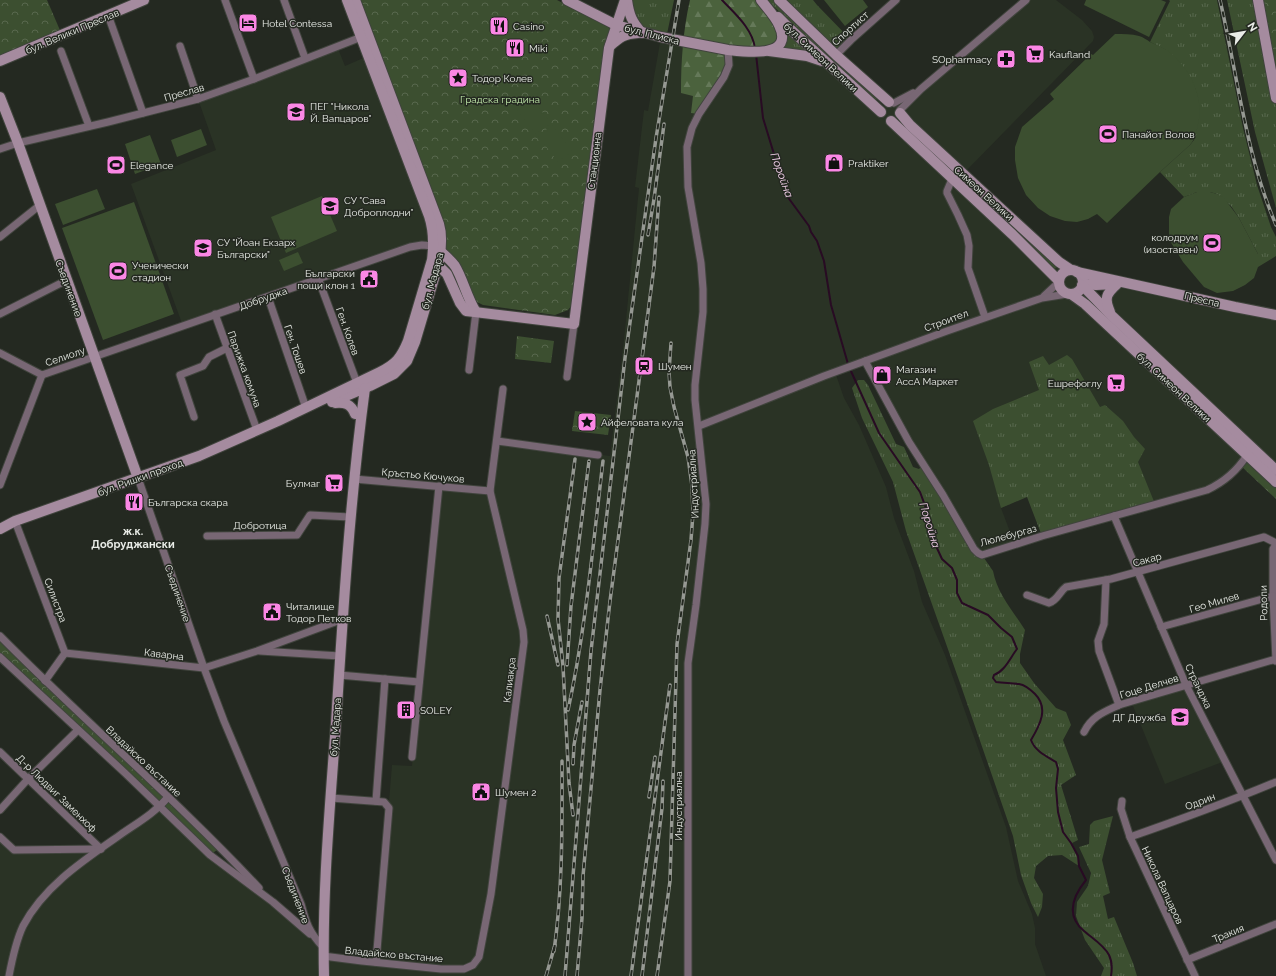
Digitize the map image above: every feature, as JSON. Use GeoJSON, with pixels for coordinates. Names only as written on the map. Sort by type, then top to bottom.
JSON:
{"type":"FeatureCollection","features":[{"type":"Feature","properties":{"kind":"main road","name":"бул. Велики Преслав"},"geometry":{"type":"LineString","coordinates":[[0,62],[144,0]]}},
{"type":"Feature","properties":{"kind":"main road","name":"бул. Мадара"},"geometry":{"type":"LineString","coordinates":[[347,0],[365,36],[439,224],[442,236],[437,249],[415,342],[407,361],[394,374],[361,385]]}},
{"type":"Feature","properties":{"kind":"main road","name":"бул. Мадара"},"geometry":{"type":"LineString","coordinates":[[355,0],[365,36]]}},
{"type":"Feature","properties":{"kind":"main road","name":"бул. Плиска"},"geometry":{"type":"LineString","coordinates":[[567,0],[616,25],[642,33],[728,50],[742,52],[767,51]]}},
{"type":"Feature","properties":{"kind":"main road","name":"Станционна"},"geometry":{"type":"LineString","coordinates":[[574,324],[609,48],[626,0]]}},
{"type":"Feature","properties":{"kind":"main road"},"geometry":{"type":"LineString","coordinates":[[626,0],[630,17],[642,33]]}},
{"type":"Feature","properties":{"kind":"main road"},"geometry":{"type":"LineString","coordinates":[[762,0],[779,23],[782,37],[778,48],[767,51]]}},
{"type":"Feature","properties":{"kind":"main road","name":"бул. Симеон Велики"},"geometry":{"type":"LineString","coordinates":[[762,0],[789,28],[881,112],[885,120],[890,121]]}},
{"type":"Feature","properties":{"kind":"main road","name":"бул. Симеон Велики"},"geometry":{"type":"LineString","coordinates":[[779,0],[836,55],[896,107]]}},
{"type":"Feature","properties":{"kind":"main road"},"geometry":{"type":"LineString","coordinates":[[1258,0],[1276,98]]}},
{"type":"Feature","properties":{"kind":"main road"},"geometry":{"type":"LineString","coordinates":[[609,48],[619,37],[628,34],[642,33]]}},
{"type":"Feature","properties":{"kind":"main road"},"geometry":{"type":"LineString","coordinates":[[767,51],[807,56],[830,66]]}},
{"type":"Feature","properties":{"kind":"main road","name":"Съединение"},"geometry":{"type":"LineString","coordinates":[[0,97],[18,143],[138,478]]}},
{"type":"Feature","properties":{"kind":"main road"},"geometry":{"type":"LineString","coordinates":[[881,112],[882,107],[896,107],[896,120],[890,121]]}},
{"type":"Feature","properties":{"kind":"main road","name":"Симеон Велики"},"geometry":{"type":"LineString","coordinates":[[896,107],[910,125],[963,174],[1059,262],[1074,271]]}},
{"type":"Feature","properties":{"kind":"main road"},"geometry":{"type":"LineString","coordinates":[[890,121],[1013,235],[1059,282],[1061,289],[1069,294],[1078,292],[1083,285]]}},
{"type":"Feature","properties":{"kind":"main road"},"geometry":{"type":"LineString","coordinates":[[437,249],[456,268],[469,301],[476,312]]}},
{"type":"Feature","properties":{"kind":"main road"},"geometry":{"type":"LineString","coordinates":[[435,262],[448,274],[462,308],[466,310],[574,324]]}},
{"type":"Feature","properties":{"kind":"main road"},"geometry":{"type":"LineString","coordinates":[[1059,282],[1063,273],[1074,271],[1082,277],[1083,285],[1112,316]]}},
{"type":"Feature","properties":{"kind":"main road","name":"Преспа"},"geometry":{"type":"LineString","coordinates":[[1074,271],[1276,315]]}},
{"type":"Feature","properties":{"kind":"main road"},"geometry":{"type":"LineString","coordinates":[[1083,285],[1129,283]]}},
{"type":"Feature","properties":{"kind":"main road"},"geometry":{"type":"LineString","coordinates":[[1112,316],[1107,305],[1106,298],[1108,292],[1117,284]]}},
{"type":"Feature","properties":{"kind":"main road","name":"бул. Симеон Велики"},"geometry":{"type":"LineString","coordinates":[[1069,294],[1085,304],[1276,482]]}},
{"type":"Feature","properties":{"kind":"main road","name":"бул. Симеон Велики"},"geometry":{"type":"LineString","coordinates":[[1112,316],[1276,470]]}},
{"type":"Feature","properties":{"kind":"main road","name":"бул. Мадара"},"geometry":{"type":"LineString","coordinates":[[354,479],[355,414],[361,385]]}},
{"type":"Feature","properties":{"kind":"main road","name":"бул. Мадара"},"geometry":{"type":"LineString","coordinates":[[324,976],[324,905],[340,656],[361,385]]}},
{"type":"Feature","properties":{"kind":"main road","name":"бул. Ришки проход"},"geometry":{"type":"LineString","coordinates":[[278,421],[327,404],[361,385]]}},
{"type":"Feature","properties":{"kind":"main road","name":"бул. Ришки проход"},"geometry":{"type":"LineString","coordinates":[[0,529],[15,521],[199,456],[361,385]]}},
{"type":"Feature","properties":{"kind":"main road"},"geometry":{"type":"LineString","coordinates":[[327,404],[344,402],[352,408],[355,414]]}},
{"type":"Feature","properties":{"kind":"street"},"geometry":{"type":"LineString","coordinates":[[225,0],[254,79]]}},
{"type":"Feature","properties":{"kind":"street"},"geometry":{"type":"LineString","coordinates":[[284,0],[305,58]]}},
{"type":"Feature","properties":{"kind":"street","name":"Спортист"},"geometry":{"type":"LineString","coordinates":[[836,55],[896,0]]}},
{"type":"Feature","properties":{"kind":"street"},"geometry":{"type":"LineString","coordinates":[[896,107],[921,89],[1026,0]]}},
{"type":"Feature","properties":{"kind":"street"},"geometry":{"type":"LineString","coordinates":[[108,15],[143,113]]}},
{"type":"Feature","properties":{"kind":"street","name":"Преслав"},"geometry":{"type":"LineString","coordinates":[[0,149],[18,143],[198,99],[365,36]]}},
{"type":"Feature","properties":{"kind":"street"},"geometry":{"type":"LineString","coordinates":[[180,46],[198,99]]}},
{"type":"Feature","properties":{"kind":"street","name":"Индустриална"},"geometry":{"type":"LineString","coordinates":[[688,976],[688,664],[696,605],[706,504],[695,400],[703,312],[703,289],[701,263],[688,187],[687,147],[692,128],[699,114],[724,77],[729,65],[728,50]]}},
{"type":"Feature","properties":{"kind":"street"},"geometry":{"type":"LineString","coordinates":[[61,51],[89,126]]}},
{"type":"Feature","properties":{"kind":"street"},"geometry":{"type":"LineString","coordinates":[[952,178],[946,190],[967,235],[969,252],[968,268],[985,317]]}},
{"type":"Feature","properties":{"kind":"street"},"geometry":{"type":"LineString","coordinates":[[0,237],[40,205]]}},
{"type":"Feature","properties":{"kind":"street","name":"Добруджа"},"geometry":{"type":"LineString","coordinates":[[94,357],[410,247],[422,245],[437,249]]}},
{"type":"Feature","properties":{"kind":"street","name":"Ген. Колев"},"geometry":{"type":"LineString","coordinates":[[318,278],[361,385]]}},
{"type":"Feature","properties":{"kind":"street"},"geometry":{"type":"LineString","coordinates":[[0,314],[66,280]]}},
{"type":"Feature","properties":{"kind":"street"},"geometry":{"type":"LineString","coordinates":[[1042,298],[1059,282]]}},
{"type":"Feature","properties":{"kind":"street","name":"Строител"},"geometry":{"type":"LineString","coordinates":[[698,426],[835,372],[985,317],[1042,298],[1069,294]]}},
{"type":"Feature","properties":{"kind":"street","name":"Ген. Тошев"},"geometry":{"type":"LineString","coordinates":[[268,297],[306,408]]}},
{"type":"Feature","properties":{"kind":"street"},"geometry":{"type":"LineString","coordinates":[[469,370],[476,312]]}},
{"type":"Feature","properties":{"kind":"street","name":"Парижка комуна"},"geometry":{"type":"LineString","coordinates":[[215,314],[257,430]]}},
{"type":"Feature","properties":{"kind":"street","name":"Станционна"},"geometry":{"type":"LineString","coordinates":[[567,377],[574,324]]}},
{"type":"Feature","properties":{"kind":"street"},"geometry":{"type":"LineString","coordinates":[[194,417],[180,375],[203,366],[209,357],[227,348]]}},
{"type":"Feature","properties":{"kind":"street","name":"Селиолу"},"geometry":{"type":"LineString","coordinates":[[0,354],[42,375],[94,357]]}},
{"type":"Feature","properties":{"kind":"street","name":"Люлебургаз"},"geometry":{"type":"LineString","coordinates":[[865,361],[909,442],[974,549],[982,555],[1042,536],[1207,490],[1228,477],[1240,465],[1247,455]]}},
{"type":"Feature","properties":{"kind":"street"},"geometry":{"type":"LineString","coordinates":[[0,484],[42,375]]}},
{"type":"Feature","properties":{"kind":"street","name":"Калиакра"},"geometry":{"type":"LineString","coordinates":[[464,969],[473,965],[479,957],[491,894],[524,642],[523,630],[490,491],[503,389]]}},
{"type":"Feature","properties":{"kind":"street"},"geometry":{"type":"LineString","coordinates":[[497,441],[598,455]]}},
{"type":"Feature","properties":{"kind":"street","name":"Съединение"},"geometry":{"type":"LineString","coordinates":[[138,478],[224,721],[301,904],[306,923],[323,952]]}},
{"type":"Feature","properties":{"kind":"street","name":"Кръстьо Кючуков"},"geometry":{"type":"LineString","coordinates":[[354,479],[490,491]]}},
{"type":"Feature","properties":{"kind":"street"},"geometry":{"type":"LineString","coordinates":[[412,757],[439,486]]}},
{"type":"Feature","properties":{"kind":"street","name":"Добротица"},"geometry":{"type":"LineString","coordinates":[[207,536],[297,535],[310,515],[350,517]]}},
{"type":"Feature","properties":{"kind":"street","name":"Странджа"},"geometry":{"type":"LineString","coordinates":[[1114,516],[1186,685],[1276,860]]}},
{"type":"Feature","properties":{"kind":"street","name":"Силистра"},"geometry":{"type":"LineString","coordinates":[[15,521],[65,653]]}},
{"type":"Feature","properties":{"kind":"street","name":"Сакар"},"geometry":{"type":"LineString","coordinates":[[1028,595],[1048,603],[1054,601],[1066,587],[1106,580],[1138,572],[1264,537],[1276,544]]}},
{"type":"Feature","properties":{"kind":"street","name":"Родопи"},"geometry":{"type":"LineString","coordinates":[[1276,544],[1273,548],[1273,596],[1276,660]]}},
{"type":"Feature","properties":{"kind":"street"},"geometry":{"type":"LineString","coordinates":[[1106,580],[1104,624],[1098,641],[1099,651],[1119,705]]}},
{"type":"Feature","properties":{"kind":"street","name":"Гео Милев"},"geometry":{"type":"LineString","coordinates":[[1161,627],[1273,596]]}},
{"type":"Feature","properties":{"kind":"street","name":"Каварна"},"geometry":{"type":"LineString","coordinates":[[65,653],[204,668],[257,651],[343,619]]}},
{"type":"Feature","properties":{"kind":"street","name":"Владайско въстание"},"geometry":{"type":"LineString","coordinates":[[0,636],[45,681],[221,847],[273,902]]}},
{"type":"Feature","properties":{"kind":"street","name":"Каварна"},"geometry":{"type":"LineString","coordinates":[[257,651],[340,656]]}},
{"type":"Feature","properties":{"kind":"street"},"geometry":{"type":"LineString","coordinates":[[45,681],[65,653]]}},
{"type":"Feature","properties":{"kind":"street","name":"Владайско въстание"},"geometry":{"type":"LineString","coordinates":[[0,657],[210,855],[273,902],[313,936]]}},
{"type":"Feature","properties":{"kind":"street","name":"Гоце Делчев"},"geometry":{"type":"LineString","coordinates":[[1084,732],[1092,719],[1119,705],[1276,660]]}},
{"type":"Feature","properties":{"kind":"street"},"geometry":{"type":"LineString","coordinates":[[339,676],[419,682]]}},
{"type":"Feature","properties":{"kind":"street"},"geometry":{"type":"LineString","coordinates":[[376,801],[385,679]]}},
{"type":"Feature","properties":{"kind":"street"},"geometry":{"type":"LineString","coordinates":[[0,810],[28,779],[78,730]]}},
{"type":"Feature","properties":{"kind":"street","name":"Д-р Людвиг Заменхоф"},"geometry":{"type":"LineString","coordinates":[[0,752],[100,848]]}},
{"type":"Feature","properties":{"kind":"street","name":"Одрин"},"geometry":{"type":"LineString","coordinates":[[1130,837],[1174,822],[1276,782]]}},
{"type":"Feature","properties":{"kind":"street"},"geometry":{"type":"LineString","coordinates":[[9,976],[23,927],[44,896],[65,876],[100,848],[160,807],[168,797]]}},
{"type":"Feature","properties":{"kind":"street"},"geometry":{"type":"LineString","coordinates":[[331,798],[384,802],[389,808],[376,962]]}},
{"type":"Feature","properties":{"kind":"street","name":"Никола Вапцаров"},"geometry":{"type":"LineString","coordinates":[[1122,801],[1121,809],[1130,837],[1195,976]]}},
{"type":"Feature","properties":{"kind":"street"},"geometry":{"type":"LineString","coordinates":[[0,837],[14,850],[100,848]]}},
{"type":"Feature","properties":{"kind":"street","name":"Тракия"},"geometry":{"type":"LineString","coordinates":[[1187,960],[1276,924]]}},
{"type":"Feature","properties":{"kind":"street","name":"Владайско въстание"},"geometry":{"type":"LineString","coordinates":[[323,952],[376,962],[441,969],[464,969]]}},
{"type":"Feature","properties":{"kind":"shaded area"},"geometry":{"type":"Polygon","coordinates":[[[1026,0],[1056,0],[1082,20],[1092,31],[1094,37],[1093,41],[963,174],[1082,277],[1085,288],[1107,305],[1117,284],[1276,315],[1276,470],[1247,455],[1218,484],[1114,516],[1026,497],[1001,508],[1015,545],[978,553],[865,361],[835,372],[844,398],[859,425],[886,487],[894,518],[914,571],[922,602],[945,655],[1006,827],[1018,881],[1032,914],[1035,928],[1035,944],[1046,976],[0,976],[0,837],[14,850],[100,849],[160,807],[210,855],[313,936],[323,956],[376,962],[392,765],[412,766],[439,486],[490,491],[497,441],[610,456],[624,340],[639,188],[635,187],[644,110],[648,111],[661,37],[816,59],[881,112],[884,104],[921,89],[1026,0]]]}},
{"type":"Feature","properties":{"kind":"shaded area"},"geometry":{"type":"Polygon","coordinates":[[[337,46],[345,66],[368,56],[432,225],[434,246],[422,245],[183,326],[131,184],[216,150],[198,99],[337,46]]]}},
{"type":"Feature","properties":{"kind":"shaded area"},"geometry":{"type":"Polygon","coordinates":[[[1186,685],[1225,761],[1165,784],[1131,701],[1186,685]]]}},
{"type":"Feature","properties":{"kind":"green space"},"geometry":{"type":"Polygon","coordinates":[[[0,0],[47,0],[62,35],[0,61],[0,0]]]}},
{"type":"Feature","properties":{"kind":"green space","name":"Градска градина"},"geometry":{"type":"Polygon","coordinates":[[[359,0],[557,0],[610,28],[607,40],[572,305],[568,310],[555,315],[483,305],[473,300],[445,250],[359,0]]]}},
{"type":"Feature","properties":{"kind":"green space"},"geometry":{"type":"Polygon","coordinates":[[[633,0],[674,0],[667,34],[646,31],[638,24],[633,8],[633,0]]]}},
{"type":"Feature","properties":{"kind":"green space"},"geometry":{"type":"Polygon","coordinates":[[[690,0],[761,0],[779,23],[778,47],[728,50],[729,65],[699,114],[691,113],[693,96],[681,93],[683,46],[690,0]]]}},
{"type":"Feature","properties":{"kind":"green space"},"geometry":{"type":"Polygon","coordinates":[[[767,0],[776,0],[877,99],[874,102],[767,0]]]}},
{"type":"Feature","properties":{"kind":"green space"},"geometry":{"type":"Polygon","coordinates":[[[779,0],[813,0],[851,40],[836,55],[779,0]]]}},
{"type":"Feature","properties":{"kind":"green space"},"geometry":{"type":"Polygon","coordinates":[[[824,0],[863,0],[868,7],[845,26],[824,0]]]}},
{"type":"Feature","properties":{"kind":"green space"},"geometry":{"type":"Polygon","coordinates":[[[1086,0],[1161,0],[1166,2],[1149,37],[1084,5],[1086,0]]]}},
{"type":"Feature","properties":{"kind":"green space"},"geometry":{"type":"Polygon","coordinates":[[[1169,0],[1217,0],[1243,128],[1257,185],[1271,227],[1276,237],[1276,256],[1258,267],[1258,254],[1231,206],[1217,194],[1210,192],[1197,192],[1184,197],[1160,172],[1194,140],[1199,116],[1198,99],[1195,88],[1166,50],[1150,42],[1170,1],[1169,0]]]}},
{"type":"Feature","properties":{"kind":"green space"},"geometry":{"type":"Polygon","coordinates":[[[1227,0],[1258,0],[1276,98],[1276,208],[1255,132],[1227,0]]]}},
{"type":"Feature","properties":{"kind":"green space"},"geometry":{"type":"Polygon","coordinates":[[[1258,0],[1276,0],[1276,98],[1258,0]]]}},
{"type":"Feature","properties":{"kind":"green space"},"geometry":{"type":"Polygon","coordinates":[[[783,27],[809,52],[778,49],[783,27]]]}},
{"type":"Feature","properties":{"kind":"green space","name":"Панайот Волов"},"geometry":{"type":"Polygon","coordinates":[[[1115,34],[1130,34],[1142,37],[1167,50],[1175,56],[1192,81],[1199,100],[1200,109],[1196,133],[1190,145],[1107,223],[1097,214],[1088,219],[1077,222],[1065,221],[1050,216],[1038,208],[1026,195],[1018,178],[1015,160],[1015,147],[1022,127],[1054,99],[1050,94],[1091,54],[1093,55],[1115,34]]]}},
{"type":"Feature","properties":{"kind":"green space"},"geometry":{"type":"Polygon","coordinates":[[[531,98],[551,123],[536,134],[517,110],[531,98]]]}},
{"type":"Feature","properties":{"kind":"green space"},"geometry":{"type":"Polygon","coordinates":[[[905,123],[1057,266],[1054,270],[901,127],[905,123]]]}},
{"type":"Feature","properties":{"kind":"green space"},"geometry":{"type":"Polygon","coordinates":[[[552,125],[572,151],[558,162],[538,136],[552,125]]]}},
{"type":"Feature","properties":{"kind":"green space"},"geometry":{"type":"Polygon","coordinates":[[[201,129],[207,145],[177,157],[171,140],[201,129]]]}},
{"type":"Feature","properties":{"kind":"green space"},"geometry":{"type":"Polygon","coordinates":[[[150,135],[161,164],[135,174],[125,144],[150,135]]]}},
{"type":"Feature","properties":{"kind":"green space"},"geometry":{"type":"Polygon","coordinates":[[[97,189],[105,209],[63,225],[55,204],[97,189]]]}},
{"type":"Feature","properties":{"kind":"green space","name":"колодрум (изоставен)"},"geometry":{"type":"Polygon","coordinates":[[[1197,192],[1210,192],[1224,198],[1239,218],[1258,254],[1258,267],[1254,278],[1245,285],[1233,291],[1217,293],[1204,287],[1183,262],[1170,241],[1169,217],[1171,209],[1184,197],[1197,192]]]}},
{"type":"Feature","properties":{"kind":"green space"},"geometry":{"type":"Polygon","coordinates":[[[322,196],[337,231],[286,253],[271,217],[322,196]]]}},
{"type":"Feature","properties":{"kind":"green space","name":"Ученически стадион"},"geometry":{"type":"Polygon","coordinates":[[[134,202],[174,314],[103,340],[62,228],[134,202]]]}},
{"type":"Feature","properties":{"kind":"green space"},"geometry":{"type":"Polygon","coordinates":[[[298,252],[303,263],[284,271],[279,260],[298,252]]]}},
{"type":"Feature","properties":{"kind":"green space"},"geometry":{"type":"Polygon","coordinates":[[[517,336],[554,341],[551,363],[515,359],[517,336]]]}},
{"type":"Feature","properties":{"kind":"green space"},"geometry":{"type":"Polygon","coordinates":[[[1067,355],[1072,359],[1100,407],[1105,405],[1123,421],[1134,437],[1145,449],[1138,462],[1155,504],[1042,536],[1027,497],[1001,508],[989,465],[973,421],[993,409],[1039,390],[1029,362],[1043,356],[1049,365],[1067,355]]]}},
{"type":"Feature","properties":{"kind":"green space"},"geometry":{"type":"Polygon","coordinates":[[[858,380],[864,380],[868,385],[896,444],[904,447],[913,467],[919,469],[923,465],[956,518],[993,571],[998,587],[1025,630],[1020,654],[1020,663],[1034,683],[1056,708],[1066,712],[1071,725],[1063,740],[1076,775],[1061,785],[1078,840],[1072,843],[1078,856],[1079,866],[1062,855],[1048,856],[1036,866],[1034,878],[1043,894],[1042,907],[1038,917],[1031,903],[1021,875],[1013,836],[906,531],[893,482],[862,418],[852,388],[858,380]]]}},
{"type":"Feature","properties":{"kind":"green space"},"geometry":{"type":"Polygon","coordinates":[[[575,411],[611,415],[608,435],[572,431],[575,411]]]}},
{"type":"Feature","properties":{"kind":"green space"},"geometry":{"type":"Polygon","coordinates":[[[1247,455],[1276,482],[1276,499],[1240,465],[1247,455]]]}},
{"type":"Feature","properties":{"kind":"green space"},"geometry":{"type":"Polygon","coordinates":[[[0,636],[221,847],[210,855],[0,657],[0,636]]]}},
{"type":"Feature","properties":{"kind":"green space"},"geometry":{"type":"Polygon","coordinates":[[[1113,816],[1102,860],[1110,893],[1103,896],[1108,919],[1114,917],[1137,976],[1101,976],[1104,968],[1085,940],[1076,916],[1077,902],[1088,886],[1091,873],[1079,847],[1089,844],[1090,825],[1094,821],[1113,816]]]}},
{"type":"Feature","properties":{"kind":"waterway"},"geometry":{"type":"LineString","coordinates":[[722,0],[747,28],[755,48]]}},
{"type":"Feature","properties":{"kind":"waterway","name":"Поройна"},"geometry":{"type":"LineString","coordinates":[[756,54],[763,118],[787,196],[809,226],[817,241],[824,261],[831,305],[848,364]]}},
{"type":"Feature","properties":{"kind":"waterway","name":"Поройна"},"geometry":{"type":"LineString","coordinates":[[850,369],[879,433],[920,492],[930,519],[936,546],[942,559],[952,568],[957,580],[957,593],[962,603],[988,615],[1012,637],[1017,649],[1001,671],[994,675],[993,678],[996,682],[1023,685],[1035,694],[1042,705],[1042,717],[1031,740],[1038,750],[1056,762],[1058,769],[1056,788],[1058,812],[1063,832],[1078,856],[1079,866],[1086,880],[1081,886],[1075,899],[1073,906],[1074,919],[1084,931],[1107,951],[1112,968],[1111,976]]}},
{"type":"Feature","properties":{"kind":"railway"},"geometry":{"type":"LineString","coordinates":[[565,976],[591,651],[625,358],[656,138],[679,0]]}},
{"type":"Feature","properties":{"kind":"railway"},"geometry":{"type":"LineString","coordinates":[[1220,0],[1250,143],[1257,171],[1276,225]]}},
{"type":"Feature","properties":{"kind":"railway"},"geometry":{"type":"LineString","coordinates":[[648,235],[664,124]]}},
{"type":"Feature","properties":{"kind":"railway"},"geometry":{"type":"LineString","coordinates":[[577,976],[582,918],[583,876],[600,690],[610,601],[654,267],[659,197]]}},
{"type":"Feature","properties":{"kind":"railway"},"geometry":{"type":"LineString","coordinates":[[657,976],[670,881],[677,644],[691,540],[693,513],[692,486],[688,457],[670,387],[669,372],[671,343]]}},
{"type":"Feature","properties":{"kind":"railway"},"geometry":{"type":"LineString","coordinates":[[573,815],[569,783],[563,666],[558,619],[559,578],[575,459]]}},
{"type":"Feature","properties":{"kind":"railway"},"geometry":{"type":"LineString","coordinates":[[567,665],[571,606],[589,461]]}},
{"type":"Feature","properties":{"kind":"railway"},"geometry":{"type":"LineString","coordinates":[[568,710],[580,648],[603,461]]}},
{"type":"Feature","properties":{"kind":"railway"},"geometry":{"type":"LineString","coordinates":[[547,616],[558,665]]}},
{"type":"Feature","properties":{"kind":"railway"},"geometry":{"type":"LineString","coordinates":[[631,976],[670,685]]}},
{"type":"Feature","properties":{"kind":"railway"},"geometry":{"type":"LineString","coordinates":[[573,764],[574,745],[582,702]]}},
{"type":"Feature","properties":{"kind":"railway"},"geometry":{"type":"LineString","coordinates":[[649,797],[655,757]]}},
{"type":"Feature","properties":{"kind":"railway"},"geometry":{"type":"LineString","coordinates":[[554,951],[559,904],[562,832],[562,761]]}},
{"type":"Feature","properties":{"kind":"railway"},"geometry":{"type":"LineString","coordinates":[[642,976],[662,808],[663,781]]}},
{"type":"Feature","properties":{"kind":"railway"},"geometry":{"type":"LineString","coordinates":[[546,976],[555,945]]}},
{"type":"Feature","properties":{"kind":"place","name":"Hotel Contessa"},"geometry":{"type":"Point","coordinates":[248,23]}},
{"type":"Feature","properties":{"kind":"place","name":"Casino"},"geometry":{"type":"Point","coordinates":[499,26]}},
{"type":"Feature","properties":{"kind":"place","name":"Miki"},"geometry":{"type":"Point","coordinates":[515,48]}},
{"type":"Feature","properties":{"kind":"place","name":"Kaufland"},"geometry":{"type":"Point","coordinates":[1035,54]}},
{"type":"Feature","properties":{"kind":"place","name":"SOpharmacy"},"geometry":{"type":"Point","coordinates":[1006,59]}},
{"type":"Feature","properties":{"kind":"place","name":"Тодор Колев"},"geometry":{"type":"Point","coordinates":[458,78]}},
{"type":"Feature","properties":{"kind":"place","name":"ПЕГ \"Никола Й. Вапцаров\""},"geometry":{"type":"Point","coordinates":[296,112]}},
{"type":"Feature","properties":{"kind":"place","name":"Панайот Волов"},"geometry":{"type":"Point","coordinates":[1108,134]}},
{"type":"Feature","properties":{"kind":"place","name":"Praktiker"},"geometry":{"type":"Point","coordinates":[834,163]}},
{"type":"Feature","properties":{"kind":"place","name":"Elegance"},"geometry":{"type":"Point","coordinates":[116,165]}},
{"type":"Feature","properties":{"kind":"place","name":"СУ \"Сава Доброплодни\""},"geometry":{"type":"Point","coordinates":[330,206]}},
{"type":"Feature","properties":{"kind":"place","name":"колодрум (изоставен)"},"geometry":{"type":"Point","coordinates":[1212,243]}},
{"type":"Feature","properties":{"kind":"place","name":"СУ \"Йоан Екзарх Български\""},"geometry":{"type":"Point","coordinates":[203,248]}},
{"type":"Feature","properties":{"kind":"place","name":"Ученически стадион"},"geometry":{"type":"Point","coordinates":[118,271]}},
{"type":"Feature","properties":{"kind":"place","name":"Български пощи клон 1"},"geometry":{"type":"Point","coordinates":[369,279]}},
{"type":"Feature","properties":{"kind":"place","name":"Шумен"},"geometry":{"type":"Point","coordinates":[644,366]}},
{"type":"Feature","properties":{"kind":"place","name":"Магазин АссА Маркет"},"geometry":{"type":"Point","coordinates":[882,375]}},
{"type":"Feature","properties":{"kind":"place","name":"Ешрефоглу"},"geometry":{"type":"Point","coordinates":[1116,383]}},
{"type":"Feature","properties":{"kind":"place","name":"Айфеловата кула"},"geometry":{"type":"Point","coordinates":[587,422]}},
{"type":"Feature","properties":{"kind":"place","name":"Булмаг"},"geometry":{"type":"Point","coordinates":[334,483]}},
{"type":"Feature","properties":{"kind":"place","name":"Българска скара"},"geometry":{"type":"Point","coordinates":[134,502]}},
{"type":"Feature","properties":{"kind":"place","name":"Читалище Тодор Петков"},"geometry":{"type":"Point","coordinates":[272,612]}},
{"type":"Feature","properties":{"kind":"place","name":"SOLEY"},"geometry":{"type":"Point","coordinates":[406,710]}},
{"type":"Feature","properties":{"kind":"place","name":"ДГ Дружба"},"geometry":{"type":"Point","coordinates":[1180,717]}},
{"type":"Feature","properties":{"kind":"place","name":"Шумен 2"},"geometry":{"type":"Point","coordinates":[481,792]}},
{"type":"Feature","properties":{"kind":"district","name":"ж.к. Добруджански"},"geometry":{"type":"Point","coordinates":[133,537]}}]}
